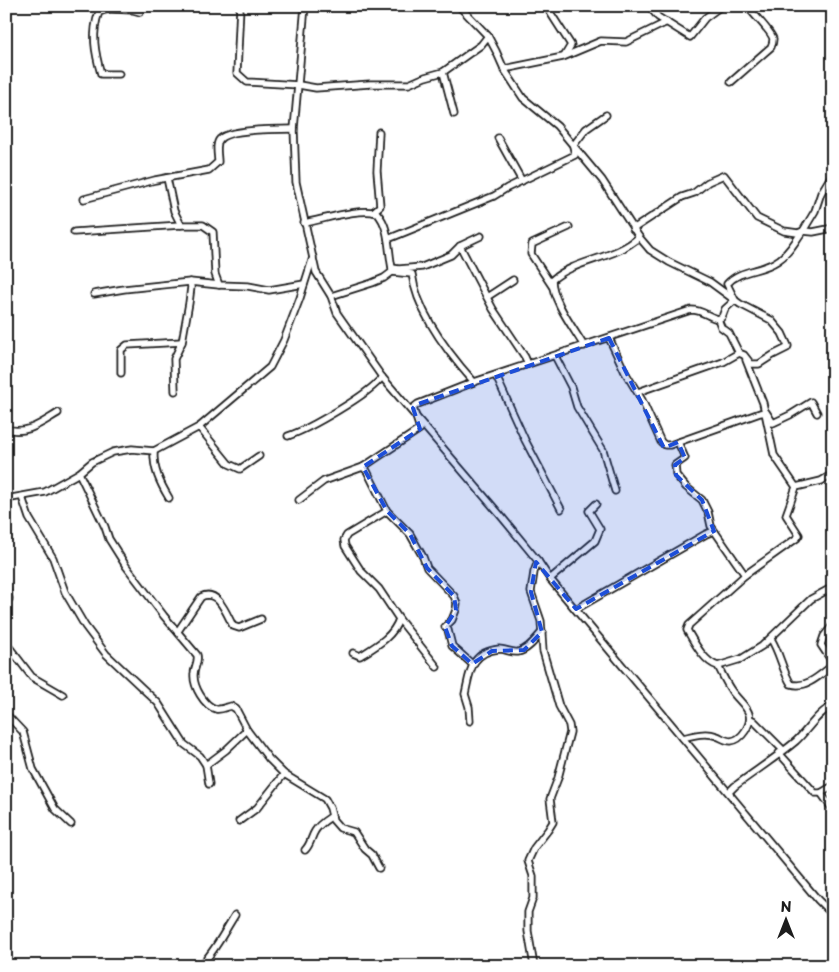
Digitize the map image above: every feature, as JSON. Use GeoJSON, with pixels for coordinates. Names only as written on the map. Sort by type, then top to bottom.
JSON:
{"type":"FeatureCollection","features":[{"type":"Feature","properties":{"kind":"street"},"geometry":{"type":"LineString","coordinates":[[240,6],[237,73],[247,82],[316,88],[370,84],[409,84],[443,72],[481,45],[488,36]]}},
{"type":"Feature","properties":{"kind":"street"},"geometry":{"type":"LineString","coordinates":[[305,6],[294,129],[296,182],[316,272],[331,296],[337,313],[382,377],[538,561],[550,579],[730,792],[818,900],[833,915]]}},
{"type":"Feature","properties":{"kind":"street"},"geometry":{"type":"LineString","coordinates":[[460,6],[488,36],[504,69],[523,98],[557,126],[602,180],[633,229],[650,250],[669,262],[710,282],[740,304],[771,320],[788,342],[787,348],[756,365],[751,364],[742,354]]}},
{"type":"Feature","properties":{"kind":"street"},"geometry":{"type":"LineString","coordinates":[[546,6],[571,45],[564,57]]}},
{"type":"Feature","properties":{"kind":"street"},"geometry":{"type":"LineString","coordinates":[[649,6],[658,17],[690,37],[705,18],[721,6]]}},
{"type":"Feature","properties":{"kind":"street"},"geometry":{"type":"LineString","coordinates":[[731,82],[772,48],[773,38],[747,6]]}},
{"type":"Feature","properties":{"kind":"street"},"geometry":{"type":"LineString","coordinates":[[119,74],[101,74],[94,49],[95,20],[98,12],[109,8],[140,12]]}},
{"type":"Feature","properties":{"kind":"street"},"geometry":{"type":"LineString","coordinates":[[504,69],[564,57],[601,41],[626,42],[667,22]]}},
{"type":"Feature","properties":{"kind":"street"},"geometry":{"type":"LineString","coordinates":[[443,72],[454,114]]}},
{"type":"Feature","properties":{"kind":"street"},"geometry":{"type":"LineString","coordinates":[[573,146],[586,129],[606,115]]}},
{"type":"Feature","properties":{"kind":"street"},"geometry":{"type":"LineString","coordinates":[[84,199],[167,178],[209,170],[218,162],[217,143],[224,136],[247,131],[294,129]]}},
{"type":"Feature","properties":{"kind":"street"},"geometry":{"type":"LineString","coordinates":[[379,132],[377,171],[380,217],[388,239],[392,270]]}},
{"type":"Feature","properties":{"kind":"street"},"geometry":{"type":"LineString","coordinates":[[498,138],[522,181]]}},
{"type":"Feature","properties":{"kind":"street"},"geometry":{"type":"LineString","coordinates":[[388,239],[494,196],[575,154],[573,146]]}},
{"type":"Feature","properties":{"kind":"street"},"geometry":{"type":"LineString","coordinates":[[735,300],[727,284],[732,278],[777,261],[790,250],[803,231],[833,173]]}},
{"type":"Feature","properties":{"kind":"street"},"geometry":{"type":"LineString","coordinates":[[633,229],[682,197],[694,193],[708,182],[724,175],[757,218],[784,231],[798,233],[833,228]]}},
{"type":"Feature","properties":{"kind":"street"},"geometry":{"type":"LineString","coordinates":[[167,178],[174,211],[181,225]]}},
{"type":"Feature","properties":{"kind":"street"},"geometry":{"type":"LineString","coordinates":[[304,223],[335,216],[372,212],[380,206]]}},
{"type":"Feature","properties":{"kind":"street"},"geometry":{"type":"LineString","coordinates":[[372,212],[380,217]]}},
{"type":"Feature","properties":{"kind":"street"},"geometry":{"type":"LineString","coordinates":[[74,232],[203,225],[214,232],[215,274],[219,286]]}},
{"type":"Feature","properties":{"kind":"street"},"geometry":{"type":"LineString","coordinates":[[569,226],[532,244],[531,254],[552,286],[556,297],[584,346]]}},
{"type":"Feature","properties":{"kind":"street"},"geometry":{"type":"LineString","coordinates":[[331,296],[384,278],[392,270],[422,267],[451,255],[460,246],[481,236]]}},
{"type":"Feature","properties":{"kind":"street"},"geometry":{"type":"LineString","coordinates":[[552,286],[552,280],[559,274],[605,257],[630,245],[639,237]]}},
{"type":"Feature","properties":{"kind":"street"},"geometry":{"type":"LineString","coordinates":[[460,246],[500,320],[528,364]]}},
{"type":"Feature","properties":{"kind":"street"},"geometry":{"type":"LineString","coordinates":[[6,499],[45,492],[79,473],[92,462],[113,452],[132,449],[154,451],[199,427],[270,367],[284,340],[300,298],[313,255]]}},
{"type":"Feature","properties":{"kind":"street"},"geometry":{"type":"LineString","coordinates":[[392,270],[412,274],[414,288],[442,344],[474,382]]}},
{"type":"Feature","properties":{"kind":"street"},"geometry":{"type":"LineString","coordinates":[[209,283],[215,274]]}},
{"type":"Feature","properties":{"kind":"street"},"geometry":{"type":"LineString","coordinates":[[487,297],[513,280]]}},
{"type":"Feature","properties":{"kind":"street"},"geometry":{"type":"LineString","coordinates":[[94,294],[190,282],[209,283],[219,286],[248,286],[269,290],[304,284]]}},
{"type":"Feature","properties":{"kind":"street"},"geometry":{"type":"LineString","coordinates":[[175,391],[174,359],[182,342],[192,287],[190,282]]}},
{"type":"Feature","properties":{"kind":"street"},"geometry":{"type":"LineString","coordinates":[[299,500],[324,481],[363,467],[420,429],[413,408],[418,404],[474,382],[691,310],[703,311],[711,318],[718,319],[722,317],[725,309],[735,300]]}},
{"type":"Feature","properties":{"kind":"street"},"geometry":{"type":"LineString","coordinates":[[718,319],[742,354],[758,387],[766,412],[773,423],[812,402],[817,413]]}},
{"type":"Feature","properties":{"kind":"street"},"geometry":{"type":"LineString","coordinates":[[608,338],[624,372],[638,392],[661,442],[665,445],[766,412]]}},
{"type":"Feature","properties":{"kind":"street"},"geometry":{"type":"LineString","coordinates":[[121,373],[121,350],[127,345],[182,342]]}},
{"type":"Feature","properties":{"kind":"street"},"geometry":{"type":"LineString","coordinates":[[638,392],[742,354]]}},
{"type":"Feature","properties":{"kind":"street"},"geometry":{"type":"LineString","coordinates":[[554,356],[571,387],[577,407],[603,450],[615,491]]}},
{"type":"Feature","properties":{"kind":"street"},"geometry":{"type":"LineString","coordinates":[[496,376],[525,440],[561,509]]}},
{"type":"Feature","properties":{"kind":"street"},"geometry":{"type":"LineString","coordinates":[[288,436],[300,432],[363,394],[377,385],[382,377]]}},
{"type":"Feature","properties":{"kind":"street"},"geometry":{"type":"LineString","coordinates":[[766,412],[765,416],[774,455],[796,487]]}},
{"type":"Feature","properties":{"kind":"street"},"geometry":{"type":"LineString","coordinates":[[6,429],[12,431],[29,430],[58,413]]}},
{"type":"Feature","properties":{"kind":"street"},"geometry":{"type":"LineString","coordinates":[[199,427],[229,464],[240,468],[259,456]]}},
{"type":"Feature","properties":{"kind":"street"},"geometry":{"type":"LineString","coordinates":[[678,442],[685,458],[675,464],[676,475],[686,487],[702,500],[708,512],[711,526],[745,575]]}},
{"type":"Feature","properties":{"kind":"street"},"geometry":{"type":"LineString","coordinates":[[154,451],[157,476],[169,498]]}},
{"type":"Feature","properties":{"kind":"street"},"geometry":{"type":"LineString","coordinates":[[363,467],[367,471],[387,511],[410,534],[427,568],[454,596],[456,610],[452,620],[446,627],[452,646],[472,664]]}},
{"type":"Feature","properties":{"kind":"street"},"geometry":{"type":"LineString","coordinates":[[79,473],[109,539],[156,606],[197,655],[198,659],[193,678],[202,697],[215,709],[234,707],[247,730],[269,759],[284,774],[325,799],[332,816],[340,828],[354,832],[365,849],[372,855],[379,868]]}},
{"type":"Feature","properties":{"kind":"street"},"geometry":{"type":"LineString","coordinates":[[796,487],[821,481],[833,474]]}},
{"type":"Feature","properties":{"kind":"street"},"geometry":{"type":"LineString","coordinates":[[796,487],[786,515],[798,535],[797,538],[745,575],[689,625],[687,630],[700,651],[713,665],[718,666],[741,659],[771,639],[811,599],[833,587]]}},
{"type":"Feature","properties":{"kind":"street"},"geometry":{"type":"LineString","coordinates":[[22,497],[29,518],[53,558],[65,592],[85,626],[106,654],[158,703],[184,744],[200,756],[206,765],[209,784]]}},
{"type":"Feature","properties":{"kind":"street"},"geometry":{"type":"LineString","coordinates":[[550,579],[595,541],[600,529],[589,511],[596,504]]}},
{"type":"Feature","properties":{"kind":"street"},"geometry":{"type":"LineString","coordinates":[[387,511],[348,535],[344,540],[345,546],[361,570],[379,589],[399,619],[437,667]]}},
{"type":"Feature","properties":{"kind":"street"},"geometry":{"type":"LineString","coordinates":[[576,609],[714,531]]}},
{"type":"Feature","properties":{"kind":"street"},"geometry":{"type":"LineString","coordinates":[[534,966],[528,931],[528,912],[533,888],[528,861],[534,848],[552,822],[550,799],[558,778],[570,732],[569,725],[561,711],[543,651],[541,621],[531,592],[538,561]]}},
{"type":"Feature","properties":{"kind":"street"},"geometry":{"type":"LineString","coordinates":[[6,584],[10,600],[6,602]]}},
{"type":"Feature","properties":{"kind":"street"},"geometry":{"type":"LineString","coordinates":[[178,631],[201,597],[205,595],[217,599],[235,628],[261,619]]}},
{"type":"Feature","properties":{"kind":"street"},"geometry":{"type":"LineString","coordinates":[[352,653],[360,656],[375,646],[395,629],[399,619]]}},
{"type":"Feature","properties":{"kind":"street"},"geometry":{"type":"LineString","coordinates":[[771,639],[791,684],[798,686],[806,684],[833,664],[822,645],[824,636],[833,626]]}},
{"type":"Feature","properties":{"kind":"street"},"geometry":{"type":"LineString","coordinates":[[470,721],[469,707],[464,694],[468,685],[472,664],[492,651],[501,649],[518,652],[524,650],[542,632]]}},
{"type":"Feature","properties":{"kind":"street"},"geometry":{"type":"LineString","coordinates":[[6,643],[32,677],[63,695]]}},
{"type":"Feature","properties":{"kind":"street"},"geometry":{"type":"LineString","coordinates":[[683,738],[699,734],[716,736],[730,741],[736,740],[747,728],[750,720],[749,713],[730,689],[718,666]]}},
{"type":"Feature","properties":{"kind":"street"},"geometry":{"type":"LineString","coordinates":[[730,792],[735,786],[794,742],[822,712],[833,706]]}},
{"type":"Feature","properties":{"kind":"street"},"geometry":{"type":"LineString","coordinates":[[6,714],[24,732],[33,769],[55,809],[70,824]]}},
{"type":"Feature","properties":{"kind":"street"},"geometry":{"type":"LineString","coordinates":[[750,720],[753,720],[781,752],[812,791],[821,793],[833,810]]}},
{"type":"Feature","properties":{"kind":"street"},"geometry":{"type":"LineString","coordinates":[[206,765],[226,750],[247,730]]}},
{"type":"Feature","properties":{"kind":"street"},"geometry":{"type":"LineString","coordinates":[[239,821],[257,808],[284,774]]}},
{"type":"Feature","properties":{"kind":"street"},"geometry":{"type":"LineString","coordinates":[[821,793],[833,786]]}},
{"type":"Feature","properties":{"kind":"street"},"geometry":{"type":"LineString","coordinates":[[305,850],[310,845],[315,831],[332,816]]}},
{"type":"Feature","properties":{"kind":"street"},"geometry":{"type":"LineString","coordinates":[[202,965],[209,959],[213,948],[235,915]]}},
{"type":"Feature","properties":{"kind":"highlighted area"},"geometry":{"type":"Polygon","coordinates":[[[609,338],[664,448],[678,442],[685,458],[675,465],[676,475],[702,500],[714,531],[576,609],[536,562],[531,592],[542,632],[524,650],[492,651],[472,664],[452,646],[445,627],[456,610],[454,596],[427,568],[410,534],[387,511],[363,467],[420,429],[413,408],[418,404],[609,338]]]}}]}
